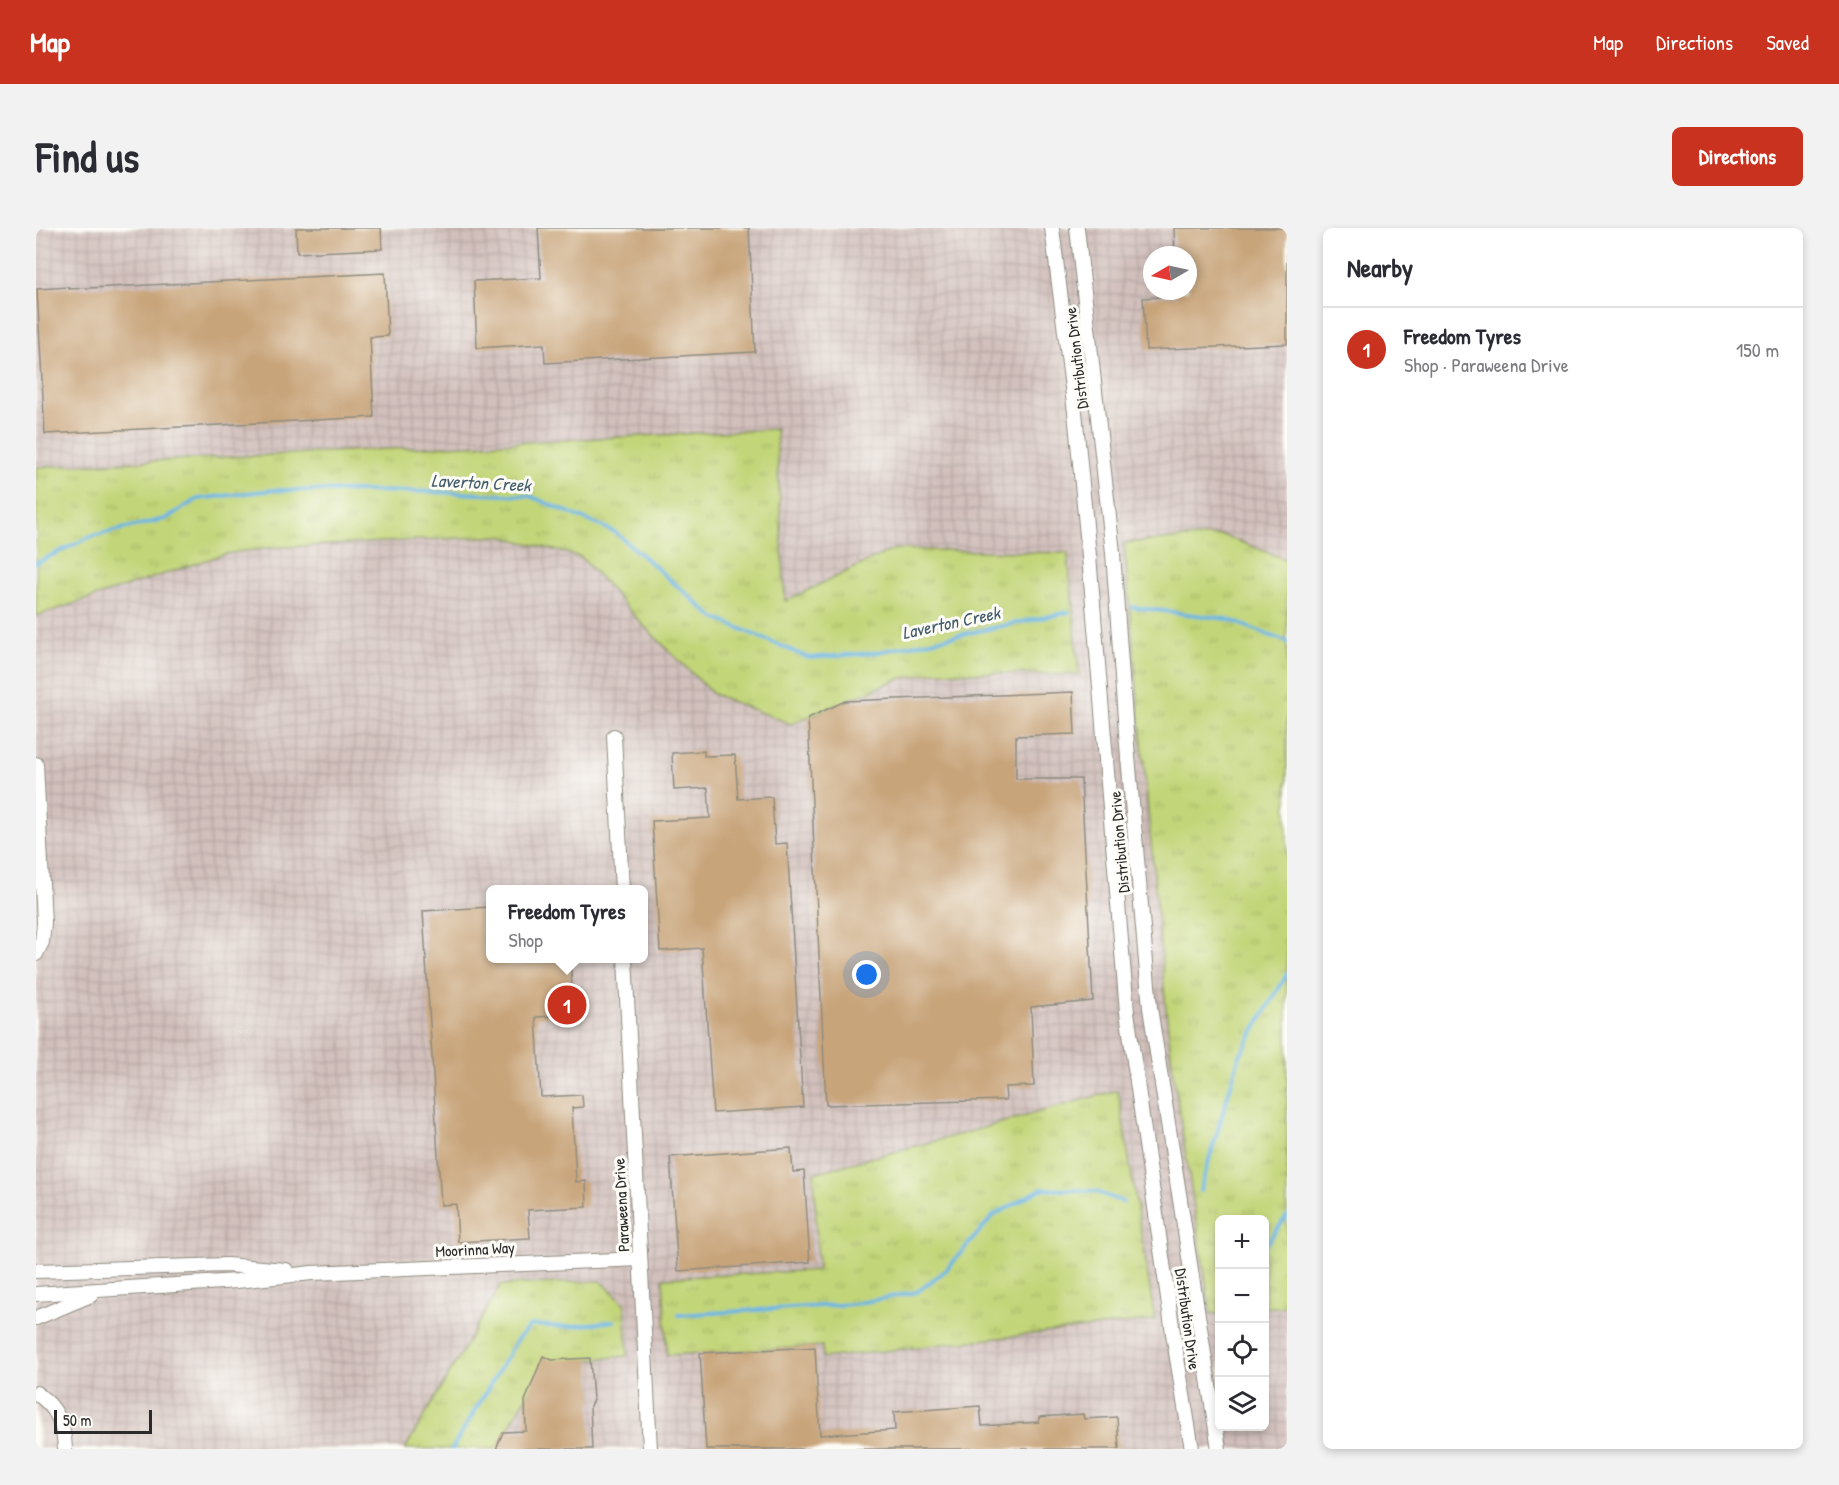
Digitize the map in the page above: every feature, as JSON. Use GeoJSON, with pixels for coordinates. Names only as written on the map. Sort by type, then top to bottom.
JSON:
{"type":"FeatureCollection","features":[{"type":"Feature","properties":{"kind":"street","name":"Distribution Drive"},"geometry":{"type":"LineString","coordinates":[[1052,228],[1083,495],[1127,1012],[1192,1449]]}},
{"type":"Feature","properties":{"kind":"street","name":"Distribution Drive"},"geometry":{"type":"LineString","coordinates":[[1077,228],[1107,490],[1150,1008],[1219,1449]]}},
{"type":"Feature","properties":{"kind":"street"},"geometry":{"type":"LineString","coordinates":[[1066,345],[1090,342]]}},
{"type":"Feature","properties":{"kind":"street"},"geometry":{"type":"LineString","coordinates":[[1083,495],[1107,490]]}},
{"type":"Feature","properties":{"kind":"street"},"geometry":{"type":"LineString","coordinates":[[614,736],[622,885]]}},
{"type":"Feature","properties":{"kind":"street"},"geometry":{"type":"LineString","coordinates":[[36,764],[44,922],[42,942],[36,954]]}},
{"type":"Feature","properties":{"kind":"street"},"geometry":{"type":"LineString","coordinates":[[1119,919],[1142,917]]}},
{"type":"Feature","properties":{"kind":"street","name":"Paraweena Drive"},"geometry":{"type":"LineString","coordinates":[[625,963],[650,1449]]}},
{"type":"Feature","properties":{"kind":"street"},"geometry":{"type":"LineString","coordinates":[[1133,1054],[1157,1050]]}},
{"type":"Feature","properties":{"kind":"street","name":"Moorinna Way"},"geometry":{"type":"LineString","coordinates":[[36,1294],[237,1281],[312,1273],[640,1259]]}},
{"type":"Feature","properties":{"kind":"street"},"geometry":{"type":"LineString","coordinates":[[36,1261],[53,1272]]}},
{"type":"Feature","properties":{"kind":"street","name":"Moorinna Way"},"geometry":{"type":"LineString","coordinates":[[36,1271],[228,1266],[312,1273]]}},
{"type":"Feature","properties":{"kind":"street","name":"Moorinna Way"},"geometry":{"type":"LineString","coordinates":[[36,1318],[104,1289]]}},
{"type":"Feature","properties":{"kind":"street"},"geometry":{"type":"LineString","coordinates":[[1174,1340],[1200,1335]]}},
{"type":"Feature","properties":{"kind":"street"},"geometry":{"type":"LineString","coordinates":[[36,1393],[51,1404],[57,1413],[62,1424],[65,1449]]}},
{"type":"Feature","properties":{"kind":"shaded area"},"geometry":{"type":"Polygon","coordinates":[[[36,228],[1287,228],[1287,1449],[39,1449],[36,1397],[36,228]]]}},
{"type":"Feature","properties":{"kind":"green space"},"geometry":{"type":"Polygon","coordinates":[[[776,429],[785,601],[894,549],[1068,553],[1079,675],[937,672],[898,679],[791,724],[713,694],[642,624],[581,557],[500,536],[268,548],[225,554],[36,616],[36,467],[776,429]]]}},
{"type":"Feature","properties":{"kind":"green space"},"geometry":{"type":"Polygon","coordinates":[[[1223,535],[1287,560],[1287,1306],[1269,1308],[1269,1215],[1215,1215],[1215,1314],[1211,1314],[1174,1080],[1166,1010],[1124,543],[1223,535]]]}},
{"type":"Feature","properties":{"kind":"green space"},"geometry":{"type":"Polygon","coordinates":[[[1118,1090],[1155,1320],[823,1358],[822,1346],[667,1355],[663,1278],[818,1270],[814,1173],[1118,1090]]]}},
{"type":"Feature","properties":{"kind":"green space"},"geometry":{"type":"Polygon","coordinates":[[[601,1281],[625,1304],[628,1356],[546,1363],[496,1449],[405,1449],[501,1285],[601,1281]]]}},
{"type":"Feature","properties":{"kind":"building"},"geometry":{"type":"Polygon","coordinates":[[[296,228],[381,228],[382,249],[297,253],[296,228]]]}},
{"type":"Feature","properties":{"kind":"building"},"geometry":{"type":"Polygon","coordinates":[[[538,228],[749,228],[755,352],[545,363],[544,344],[477,348],[474,281],[541,278],[538,228]]]}},
{"type":"Feature","properties":{"kind":"building"},"geometry":{"type":"Polygon","coordinates":[[[1174,228],[1287,228],[1287,344],[1146,350],[1143,300],[1197,300],[1197,246],[1175,246],[1174,228]]]}},
{"type":"Feature","properties":{"kind":"building"},"geometry":{"type":"Polygon","coordinates":[[[385,273],[388,336],[370,337],[374,417],[45,434],[37,289],[385,273]]]}},
{"type":"Feature","properties":{"kind":"building"},"geometry":{"type":"Polygon","coordinates":[[[1073,692],[1075,734],[1016,736],[1016,779],[1081,779],[1093,1001],[1031,1007],[1034,1086],[1005,1087],[1006,1100],[826,1105],[808,718],[845,701],[1073,692]]]}},
{"type":"Feature","properties":{"kind":"building"},"geometry":{"type":"Polygon","coordinates":[[[704,751],[704,756],[735,755],[738,799],[772,797],[775,844],[787,843],[803,1107],[713,1113],[702,948],[660,951],[652,821],[710,818],[708,788],[674,790],[672,753],[704,751]]]}},
{"type":"Feature","properties":{"kind":"building"},"geometry":{"type":"Polygon","coordinates":[[[486,907],[486,963],[570,963],[574,1015],[536,1017],[541,1097],[582,1095],[583,1107],[572,1108],[576,1182],[586,1181],[587,1207],[528,1210],[530,1238],[458,1242],[456,1204],[441,1205],[423,911],[486,907]]]}},
{"type":"Feature","properties":{"kind":"building"},"geometry":{"type":"Polygon","coordinates":[[[791,1148],[793,1172],[804,1171],[810,1262],[678,1271],[670,1157],[791,1148]]]}},
{"type":"Feature","properties":{"kind":"building"},"geometry":{"type":"Polygon","coordinates":[[[815,1347],[820,1435],[895,1430],[894,1412],[980,1406],[982,1426],[1039,1422],[1039,1417],[1083,1414],[1084,1419],[1117,1417],[1119,1449],[706,1449],[700,1353],[815,1347]]]}},
{"type":"Feature","properties":{"kind":"building"},"geometry":{"type":"Polygon","coordinates":[[[543,1356],[552,1360],[590,1358],[593,1400],[590,1406],[592,1449],[496,1449],[503,1432],[526,1431],[525,1401],[543,1356]]]}},
{"type":"Feature","properties":{"kind":"waterway","name":"Laverton Creek"},"geometry":{"type":"LineString","coordinates":[[36,563],[92,536],[165,519],[198,499],[273,490],[530,496],[615,532],[713,617],[809,658],[873,653],[1069,612]]}},
{"type":"Feature","properties":{"kind":"waterway","name":"Laverton Creek"},"geometry":{"type":"LineString","coordinates":[[1132,607],[1227,619],[1287,642]]}},
{"type":"Feature","properties":{"kind":"waterway"},"geometry":{"type":"LineString","coordinates":[[1200,1191],[1239,1057],[1287,974]]}},
{"type":"Feature","properties":{"kind":"waterway"},"geometry":{"type":"LineString","coordinates":[[679,1315],[853,1304],[917,1292],[945,1271],[993,1216],[1041,1189],[1094,1191],[1123,1202]]}},
{"type":"Feature","properties":{"kind":"waterway"},"geometry":{"type":"LineString","coordinates":[[1269,1240],[1287,1216]]}},
{"type":"Feature","properties":{"kind":"waterway"},"geometry":{"type":"LineString","coordinates":[[452,1449],[517,1340],[531,1325],[567,1327],[614,1321]]}},
{"type":"Feature","properties":{"kind":"place","name":"Freedom Tyres"},"geometry":{"type":"Point","coordinates":[567,1005]}}]}
